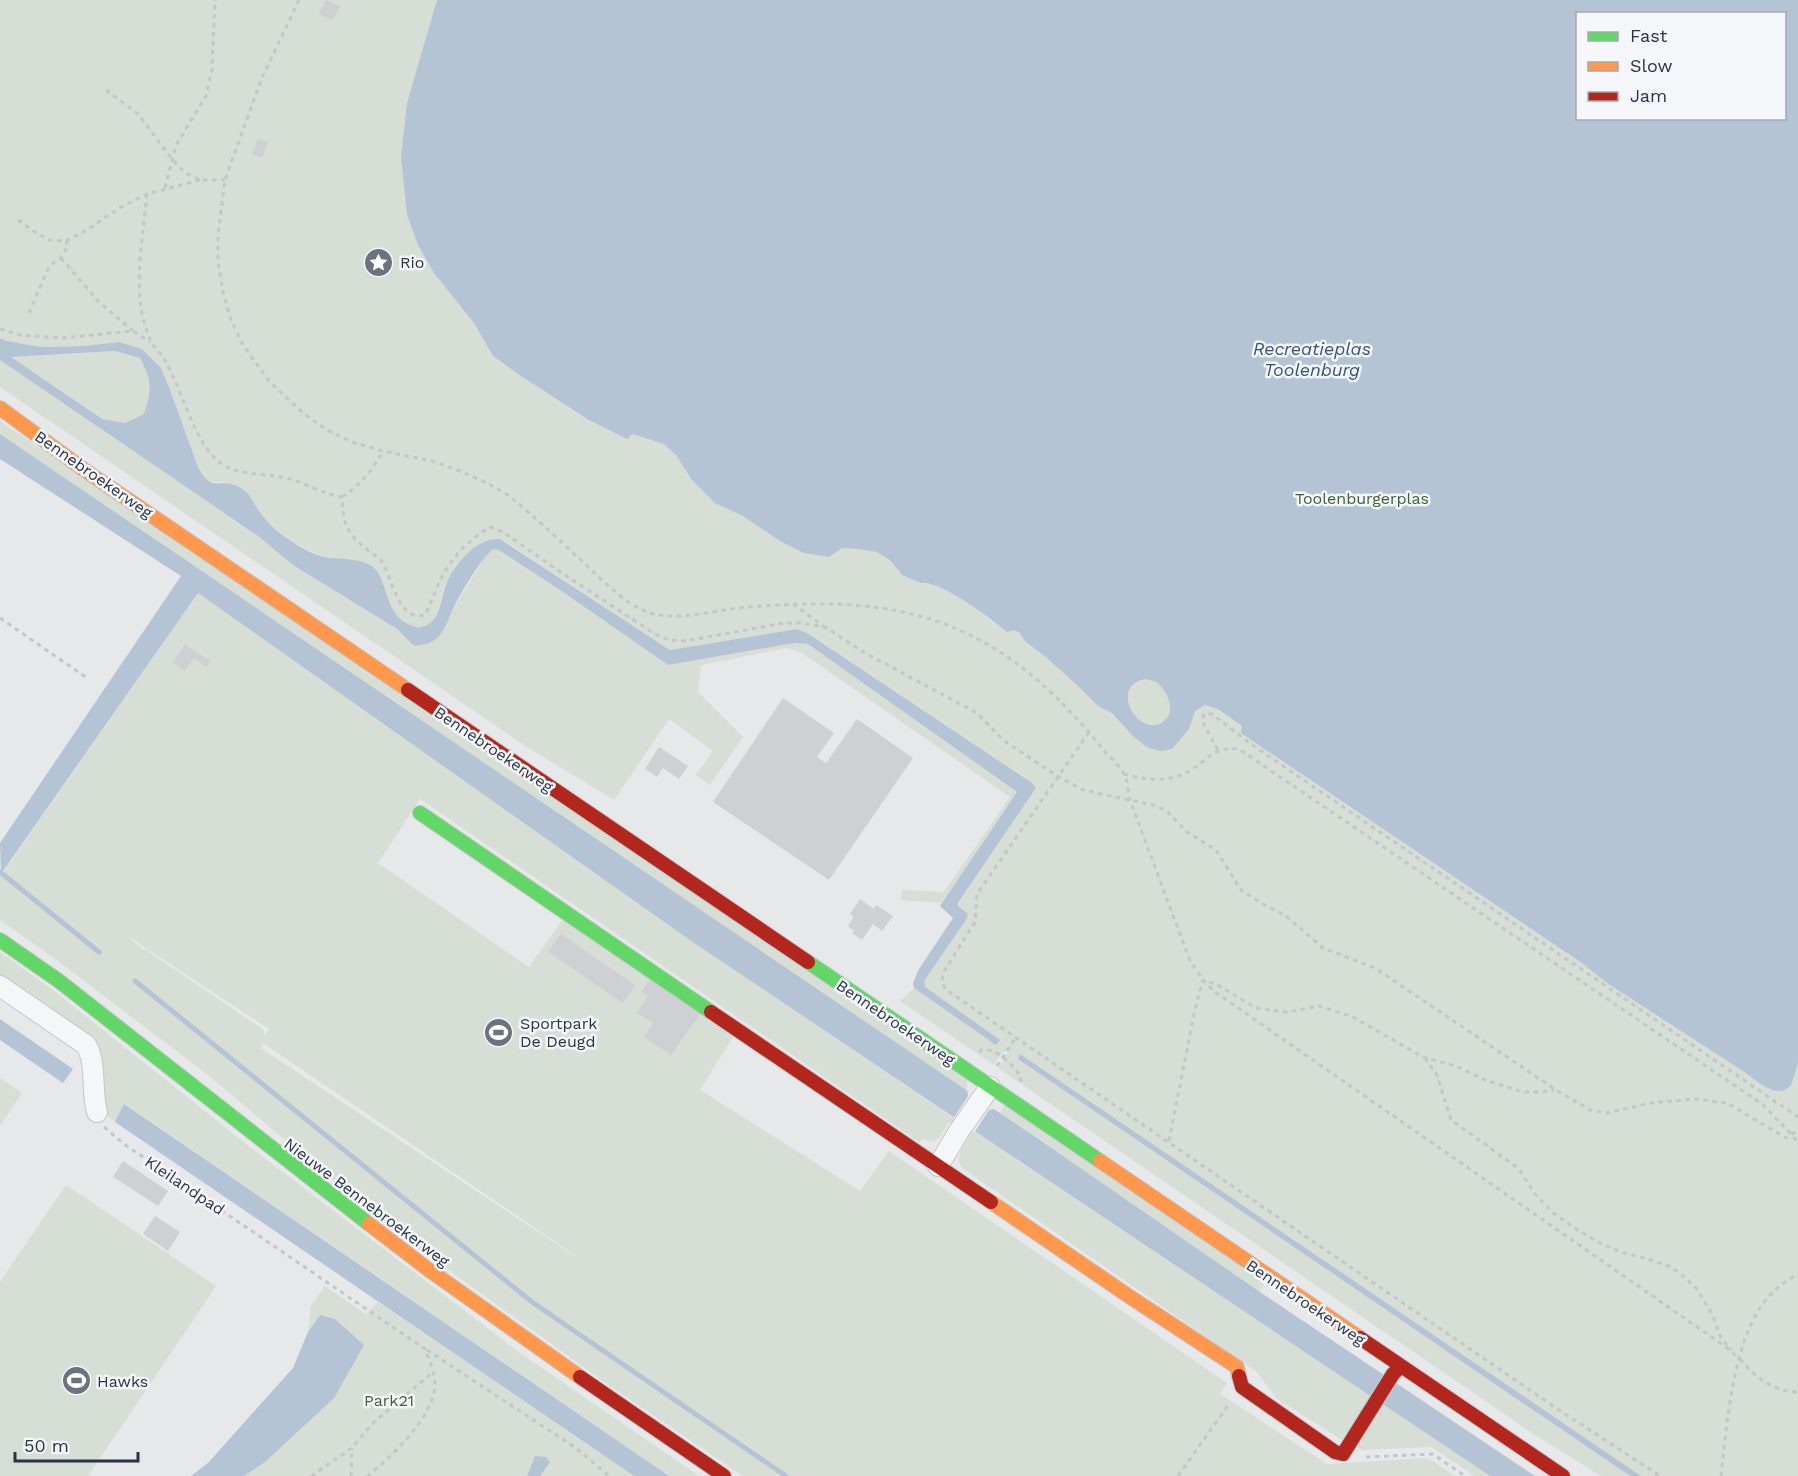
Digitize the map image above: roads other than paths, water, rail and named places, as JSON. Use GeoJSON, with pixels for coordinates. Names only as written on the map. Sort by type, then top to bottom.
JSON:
{"type":"FeatureCollection","features":[{"type":"Feature","properties":{"kind":"street","name":"Bennebroekerweg"},"geometry":{"type":"LineString","coordinates":[[0,408],[140,507],[990,1084],[1397,1370],[1563,1476]]}},
{"type":"Feature","properties":{"kind":"street"},"geometry":{"type":"LineString","coordinates":[[420,813],[1120,1290],[1237,1367],[1242,1387],[1335,1452],[1343,1454],[1397,1370]]}},
{"type":"Feature","properties":{"kind":"street","name":"Nieuwe Bennebroekerweg"},"geometry":{"type":"LineString","coordinates":[[0,940],[59,981],[303,1174],[429,1270],[556,1361],[724,1476]]}},
{"type":"Feature","properties":{"kind":"street"},"geometry":{"type":"LineString","coordinates":[[0,986],[86,1045],[91,1055],[97,1112]]}},
{"type":"Feature","properties":{"kind":"street"},"geometry":{"type":"LineString","coordinates":[[938,1166],[990,1084]]}},
{"type":"Feature","properties":{"kind":"water","name":"Recreatieplas Toolenburg"},"geometry":{"type":"Polygon","coordinates":[[[437,0],[1798,0],[1798,1062],[1790,1086],[1779,1091],[1767,1088],[1607,983],[1582,963],[1241,733],[1242,726],[1218,709],[1205,705],[1195,711],[1189,729],[1172,749],[1161,751],[1149,748],[1132,735],[1112,713],[1098,706],[1047,658],[1025,641],[1020,633],[1014,630],[1007,632],[979,610],[940,587],[921,583],[902,575],[891,561],[877,552],[842,548],[829,557],[804,553],[780,541],[743,516],[715,503],[692,480],[676,455],[664,444],[633,434],[627,439],[589,420],[518,374],[493,356],[474,323],[434,273],[418,245],[407,215],[401,157],[407,103],[437,0]],[[1145,679],[1134,684],[1129,691],[1128,701],[1137,718],[1146,724],[1155,725],[1168,717],[1170,706],[1163,689],[1154,681],[1145,679]]]}},
{"type":"Feature","properties":{"kind":"water"},"geometry":{"type":"Polygon","coordinates":[[[0,338],[41,347],[119,342],[142,349],[161,368],[198,467],[207,480],[212,483],[232,484],[243,489],[272,526],[304,549],[321,556],[359,561],[370,565],[381,578],[396,614],[413,626],[428,625],[437,615],[447,582],[468,553],[483,542],[500,539],[670,650],[797,629],[807,633],[1032,783],[1036,788],[958,903],[958,906],[968,914],[966,920],[924,981],[925,987],[1000,1040],[996,1045],[914,988],[913,983],[919,969],[953,918],[940,906],[1017,792],[808,644],[795,643],[668,665],[560,590],[499,550],[493,549],[467,584],[441,634],[431,642],[414,646],[397,629],[293,565],[258,536],[0,360],[0,338]],[[115,351],[11,357],[102,419],[125,423],[144,414],[148,398],[149,379],[140,358],[115,351]]]}},
{"type":"Feature","properties":{"kind":"water"},"geometry":{"type":"Polygon","coordinates":[[[0,434],[1260,1292],[1535,1476],[1490,1476],[694,943],[198,593],[1,874],[0,843],[181,576],[0,459],[0,434]]]}},
{"type":"Feature","properties":{"kind":"water"},"geometry":{"type":"Polygon","coordinates":[[[0,1019],[73,1069],[63,1083],[0,1040],[0,1019]]]}},
{"type":"Feature","properties":{"kind":"water"},"geometry":{"type":"Polygon","coordinates":[[[1020,1054],[1641,1476],[1630,1476],[1018,1059],[1020,1054]]]}},
{"type":"Feature","properties":{"kind":"water"},"geometry":{"type":"Polygon","coordinates":[[[124,1104],[669,1476],[634,1476],[115,1122],[124,1104]]]}},
{"type":"Feature","properties":{"kind":"water"},"geometry":{"type":"Polygon","coordinates":[[[320,1315],[335,1319],[364,1345],[334,1398],[265,1462],[244,1476],[191,1476],[208,1463],[293,1368],[308,1332],[320,1315]]]}},
{"type":"Feature","properties":{"kind":"water"},"geometry":{"type":"Polygon","coordinates":[[[535,1456],[546,1457],[550,1462],[540,1476],[527,1476],[535,1456]]]}},
{"type":"Feature","properties":{"kind":"waterway"},"geometry":{"type":"LineString","coordinates":[[0,872],[99,952]]}},
{"type":"Feature","properties":{"kind":"waterway"},"geometry":{"type":"LineString","coordinates":[[135,981],[532,1302],[786,1476]]}},
{"type":"Feature","properties":{"kind":"place","name":"Rio"},"geometry":{"type":"Point","coordinates":[379,262]}},
{"type":"Feature","properties":{"kind":"place","name":"Sportpark De Deugd"},"geometry":{"type":"Point","coordinates":[499,1032]}},
{"type":"Feature","properties":{"kind":"place","name":"Hawks"},"geometry":{"type":"Point","coordinates":[76,1381]}},
{"type":"Feature","properties":{"kind":"park label","name":"Toolenburgerplas"},"geometry":{"type":"Point","coordinates":[1362,498]}},
{"type":"Feature","properties":{"kind":"park label","name":"Park21"},"geometry":{"type":"Point","coordinates":[389,1400]}}]}
